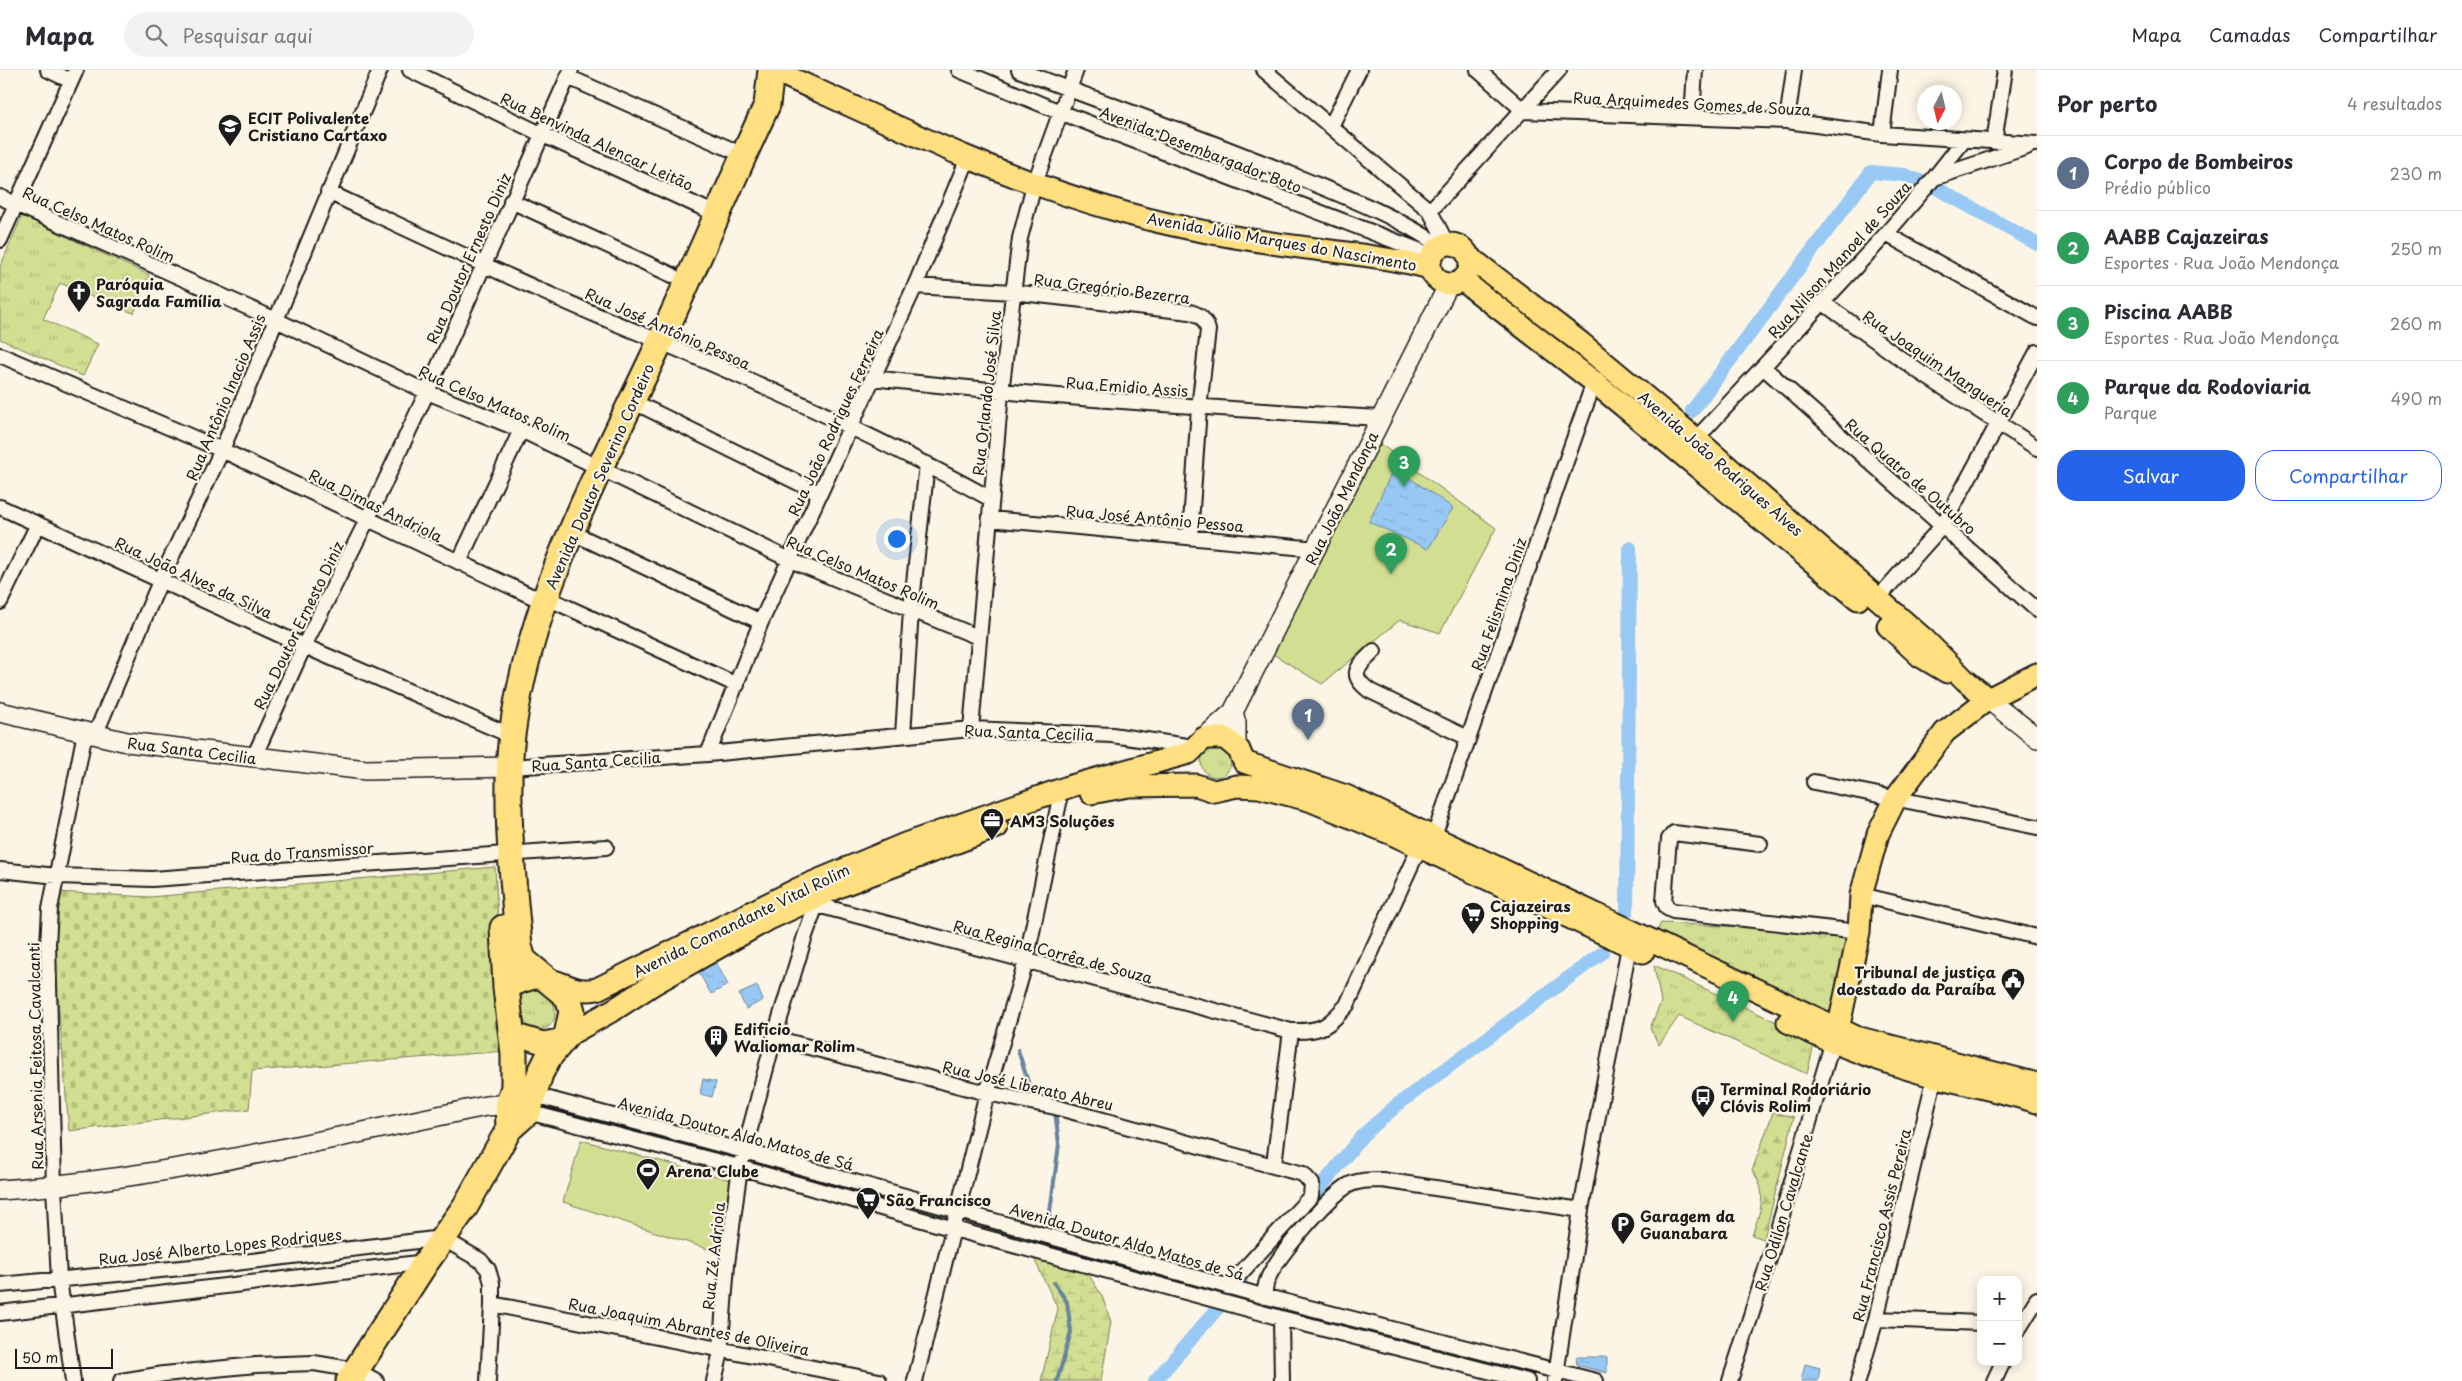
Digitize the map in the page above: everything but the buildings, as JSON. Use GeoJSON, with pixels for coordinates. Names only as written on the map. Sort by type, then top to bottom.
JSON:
{"type":"FeatureCollection","features":[{"type":"Feature","properties":{"kind":"highway","name":"Avenida Doutor Severino Cordeiro"},"geometry":{"type":"LineString","coordinates":[[506,988],[503,767],[505,733],[520,693],[538,597],[594,465],[710,211],[730,149],[751,99],[771,70]]}},
{"type":"Feature","properties":{"kind":"highway","name":"Avenida Doutor Severino Cordeiro"},"geometry":{"type":"LineString","coordinates":[[538,597],[571,532],[594,465],[632,401],[672,275],[710,211],[767,104],[771,70]]}},
{"type":"Feature","properties":{"kind":"highway","name":"Avenida Doutor Severino Cordeiro"},"geometry":{"type":"LineString","coordinates":[[504,854],[523,960],[548,980]]}},
{"type":"Feature","properties":{"kind":"highway"},"geometry":{"type":"LineString","coordinates":[[360,1377],[426,1262],[465,1207],[548,1058],[567,1036],[571,1018],[570,1004],[564,992],[548,980]]}},
{"type":"Feature","properties":{"kind":"highway"},"geometry":{"type":"LineString","coordinates":[[506,988],[513,1034],[514,1087],[520,1111]]}},
{"type":"Feature","properties":{"kind":"main road","name":"Avenida Júlio Marques do Nascimento"},"geometry":{"type":"LineString","coordinates":[[771,70],[968,158],[1034,185],[1116,211],[1292,246],[1398,260],[1437,253]]}},
{"type":"Feature","properties":{"kind":"main road"},"geometry":{"type":"LineString","coordinates":[[1460,246],[1468,256],[1469,269],[1456,282],[1437,279],[1437,253],[1460,246]]}},
{"type":"Feature","properties":{"kind":"main road","name":"Avenida João Rodrigues Alves"},"geometry":{"type":"LineString","coordinates":[[1468,256],[1581,343],[1696,439],[1878,598],[1944,657],[1965,680],[1988,699]]}},
{"type":"Feature","properties":{"kind":"main road","name":"Avenida João Rodrigues Alves"},"geometry":{"type":"LineString","coordinates":[[1456,282],[1594,382],[1866,606],[1920,656],[1965,680]]}},
{"type":"Feature","properties":{"kind":"main road","name":"Rua Odilon Cavalcante"},"geometry":{"type":"LineString","coordinates":[[1835,1037],[1859,932],[1861,895],[1878,834],[1896,798],[1945,732],[1988,699],[2037,674]]}},
{"type":"Feature","properties":{"kind":"main road","name":"Avenida Comandante Vital Rolim"},"geometry":{"type":"LineString","coordinates":[[548,980],[580,991],[597,989],[786,895],[905,844],[1071,786],[1225,738],[1240,754],[1346,796],[1426,842],[1629,946],[1835,1037],[1935,1076],[2037,1102]]}},
{"type":"Feature","properties":{"kind":"main road"},"geometry":{"type":"LineString","coordinates":[[1196,746],[1190,773],[1196,785]]}},
{"type":"Feature","properties":{"kind":"main road"},"geometry":{"type":"LineString","coordinates":[[1237,786],[1244,774],[1240,754]]}},
{"type":"Feature","properties":{"kind":"main road","name":"Avenida Comandante Vital Rolim"},"geometry":{"type":"LineString","coordinates":[[567,1036],[654,983],[767,920],[811,904],[843,885],[1059,803],[1073,798],[1129,786],[1196,785],[1214,791],[1237,786],[1259,787],[1310,800],[1392,834],[1426,842],[1835,1037],[1856,1037],[2037,1084]]}},
{"type":"Feature","properties":{"kind":"main road"},"geometry":{"type":"LineString","coordinates":[[506,988],[533,978],[548,980]]}},
{"type":"Feature","properties":{"kind":"main road"},"geometry":{"type":"LineString","coordinates":[[513,1034],[543,1044],[550,1044],[567,1036]]}},
{"type":"Feature","properties":{"kind":"street"},"geometry":{"type":"LineString","coordinates":[[0,240],[73,75],[48,70]]}},
{"type":"Feature","properties":{"kind":"street","name":"Rua Antônio Inacio Assis"},"geometry":{"type":"LineString","coordinates":[[90,733],[160,579],[222,450],[380,70]]}},
{"type":"Feature","properties":{"kind":"street","name":"Rua Benvinda Alencar Leitão"},"geometry":{"type":"LineString","coordinates":[[410,70],[541,134],[710,211]]}},
{"type":"Feature","properties":{"kind":"street","name":"Avenida Desembargador Boto"},"geometry":{"type":"LineString","coordinates":[[959,70],[1060,112],[1320,212],[1437,253]]}},
{"type":"Feature","properties":{"kind":"street","name":"Avenida Desembargador Boto"},"geometry":{"type":"LineString","coordinates":[[1019,70],[1328,190],[1402,222],[1437,253]]}},
{"type":"Feature","properties":{"kind":"street","name":"Rua Orlando José Silva"},"geometry":{"type":"LineString","coordinates":[[971,728],[1001,393],[1020,238],[1034,185],[1076,70]]}},
{"type":"Feature","properties":{"kind":"street"},"geometry":{"type":"LineString","coordinates":[[1264,70],[1430,211],[1437,253]]}},
{"type":"Feature","properties":{"kind":"street"},"geometry":{"type":"LineString","coordinates":[[1331,126],[1359,70]]}},
{"type":"Feature","properties":{"kind":"street"},"geometry":{"type":"LineString","coordinates":[[1478,70],[1524,110]]}},
{"type":"Feature","properties":{"kind":"street"},"geometry":{"type":"LineString","coordinates":[[1430,211],[1559,70]]}},
{"type":"Feature","properties":{"kind":"street"},"geometry":{"type":"LineString","coordinates":[[1692,117],[1695,70]]}},
{"type":"Feature","properties":{"kind":"street"},"geometry":{"type":"LineString","coordinates":[[1787,122],[1794,70]]}},
{"type":"Feature","properties":{"kind":"street"},"geometry":{"type":"LineString","coordinates":[[1882,134],[1890,70]]}},
{"type":"Feature","properties":{"kind":"street"},"geometry":{"type":"LineString","coordinates":[[1994,142],[2005,70]]}},
{"type":"Feature","properties":{"kind":"street"},"geometry":{"type":"LineString","coordinates":[[569,73],[730,149]]}},
{"type":"Feature","properties":{"kind":"street","name":"Rua Doutor Ernesto Diniz"},"geometry":{"type":"LineString","coordinates":[[254,757],[304,646],[368,518],[427,392],[569,73]]}},
{"type":"Feature","properties":{"kind":"street","name":"Rua Arquimedes Gomes de Souza"},"geometry":{"type":"LineString","coordinates":[[1524,110],[1787,122],[1882,134],[2036,144]]}},
{"type":"Feature","properties":{"kind":"street"},"geometry":{"type":"LineString","coordinates":[[1934,178],[1964,140]]}},
{"type":"Feature","properties":{"kind":"street","name":"Rua Nilson Manoel de Souza"},"geometry":{"type":"LineString","coordinates":[[1696,439],[1886,234],[1934,178],[2036,144]]}},
{"type":"Feature","properties":{"kind":"street","name":"Rua João Rodrigues Ferreira"},"geometry":{"type":"LineString","coordinates":[[708,754],[761,622],[914,286],[968,158]]}},
{"type":"Feature","properties":{"kind":"street"},"geometry":{"type":"LineString","coordinates":[[1320,212],[1328,190]]}},
{"type":"Feature","properties":{"kind":"street","name":"Rua José Antônio Pessoa"},"geometry":{"type":"LineString","coordinates":[[328,192],[483,264],[850,427],[927,464],[991,499]]}},
{"type":"Feature","properties":{"kind":"street","name":"Rua Celso Matos Rolim"},"geometry":{"type":"LineString","coordinates":[[0,197],[276,320],[427,392],[521,430],[790,560],[978,637]]}},
{"type":"Feature","properties":{"kind":"street"},"geometry":{"type":"LineString","coordinates":[[511,201],[672,275]]}},
{"type":"Feature","properties":{"kind":"street"},"geometry":{"type":"LineString","coordinates":[[1886,234],[2037,318]]}},
{"type":"Feature","properties":{"kind":"street","name":"Rua João Mendonça"},"geometry":{"type":"LineString","coordinates":[[1233,712],[1317,549],[1380,418],[1456,282]]}},
{"type":"Feature","properties":{"kind":"street","name":"Rua Gregório Bezerra"},"geometry":{"type":"LineString","coordinates":[[914,286],[1012,292],[1190,312],[1199,315],[1206,322],[1208,330],[1198,408],[1190,537]]}},
{"type":"Feature","properties":{"kind":"street","name":"Rua Joaquim Mangueria"},"geometry":{"type":"LineString","coordinates":[[1822,302],[1918,371],[2037,448]]}},
{"type":"Feature","properties":{"kind":"street"},"geometry":{"type":"LineString","coordinates":[[1878,598],[1943,525],[2037,352]]}},
{"type":"Feature","properties":{"kind":"street","name":"Rua Dimas Andriola"},"geometry":{"type":"LineString","coordinates":[[0,355],[222,450],[459,562],[737,685]]}},
{"type":"Feature","properties":{"kind":"street","name":"Rua Quatro de Outubro"},"geometry":{"type":"LineString","coordinates":[[1763,367],[2037,610]]}},
{"type":"Feature","properties":{"kind":"street","name":"Rua Emidio Assis"},"geometry":{"type":"LineString","coordinates":[[872,378],[1001,393],[1198,408],[1380,418]]}},
{"type":"Feature","properties":{"kind":"street","name":"Rua Felismina Diniz"},"geometry":{"type":"LineString","coordinates":[[1426,842],[1468,738],[1594,382]]}},
{"type":"Feature","properties":{"kind":"street"},"geometry":{"type":"LineString","coordinates":[[632,401],[819,493]]}},
{"type":"Feature","properties":{"kind":"street"},"geometry":{"type":"LineString","coordinates":[[459,562],[521,430]]}},
{"type":"Feature","properties":{"kind":"street"},"geometry":{"type":"LineString","coordinates":[[903,735],[911,610],[927,464]]}},
{"type":"Feature","properties":{"kind":"street","name":"Rua João Alves da Silva"},"geometry":{"type":"LineString","coordinates":[[0,507],[304,646],[505,733]]}},
{"type":"Feature","properties":{"kind":"street","name":"Rua José Antônio Pessoa"},"geometry":{"type":"LineString","coordinates":[[990,519],[1317,549]]}},
{"type":"Feature","properties":{"kind":"street"},"geometry":{"type":"LineString","coordinates":[[0,602],[38,524]]}},
{"type":"Feature","properties":{"kind":"street"},"geometry":{"type":"LineString","coordinates":[[571,532],[761,622]]}},
{"type":"Feature","properties":{"kind":"street"},"geometry":{"type":"LineString","coordinates":[[1374,651],[1358,667],[1356,676],[1360,683],[1370,691],[1468,738]]}},
{"type":"Feature","properties":{"kind":"street","name":"Avenida João Rodrigues Alves"},"geometry":{"type":"LineString","coordinates":[[1988,699],[2037,738]]}},
{"type":"Feature","properties":{"kind":"street","name":"Rua Santa Cecilia"},"geometry":{"type":"LineString","coordinates":[[0,712],[127,742],[366,770],[503,767],[708,754],[971,728],[1112,735],[1196,746]]}},
{"type":"Feature","properties":{"kind":"street"},"geometry":{"type":"LineString","coordinates":[[1196,746],[1233,712],[1240,754]]}},
{"type":"Feature","properties":{"kind":"street","name":"Rua Arsenia Feitosa Cavalcanti"},"geometry":{"type":"LineString","coordinates":[[73,1381],[59,1279],[54,1187],[48,944],[50,909],[90,733]]}},
{"type":"Feature","properties":{"kind":"street"},"geometry":{"type":"LineString","coordinates":[[1814,782],[2037,828]]}},
{"type":"Feature","properties":{"kind":"street"},"geometry":{"type":"LineString","coordinates":[[915,1381],[960,1211],[988,1094],[1026,961],[1059,803]]}},
{"type":"Feature","properties":{"kind":"street"},"geometry":{"type":"LineString","coordinates":[[1760,844],[1674,833],[1669,839],[1664,902],[1668,908],[1674,911],[1859,932]]}},
{"type":"Feature","properties":{"kind":"street","name":"Rua Regina Corrêa de Souza"},"geometry":{"type":"LineString","coordinates":[[811,904],[1291,1031],[1312,1032],[1331,1023],[1347,1005],[1426,842]]}},
{"type":"Feature","properties":{"kind":"street","name":"Rua do Transmissor"},"geometry":{"type":"LineString","coordinates":[[0,870],[57,876],[152,879],[606,847]]}},
{"type":"Feature","properties":{"kind":"street"},"geometry":{"type":"LineString","coordinates":[[1861,895],[2037,937]]}},
{"type":"Feature","properties":{"kind":"street","name":"Rua Zé Adriola"},"geometry":{"type":"LineString","coordinates":[[714,1381],[720,1349],[727,1264],[740,1167],[774,1038],[805,936],[811,904]]}},
{"type":"Feature","properties":{"kind":"street"},"geometry":{"type":"LineString","coordinates":[[1556,1376],[1581,1210],[1629,946]]}},
{"type":"Feature","properties":{"kind":"street"},"geometry":{"type":"LineString","coordinates":[[1274,1164],[1291,1031]]}},
{"type":"Feature","properties":{"kind":"street","name":"Rua Odilon Cavalcante"},"geometry":{"type":"LineString","coordinates":[[1730,1381],[1771,1253],[1835,1037]]}},
{"type":"Feature","properties":{"kind":"street","name":"Rua José Liberato Abreu"},"geometry":{"type":"LineString","coordinates":[[774,1038],[988,1094],[1055,1107],[1274,1164],[1309,1178],[1312,1184],[1310,1196],[1230,1288]]}},
{"type":"Feature","properties":{"kind":"street","name":"Rua Francisco Assis Pereira"},"geometry":{"type":"LineString","coordinates":[[1858,1381],[1876,1318],[1935,1076]]}},
{"type":"Feature","properties":{"kind":"street"},"geometry":{"type":"LineString","coordinates":[[0,1190],[54,1187],[206,1164],[486,1106],[520,1111],[740,1167],[954,1229],[1218,1301],[1527,1381]]}},
{"type":"Feature","properties":{"kind":"street","name":"Avenida Doutor Aldo Matos de Sá"},"geometry":{"type":"LineString","coordinates":[[520,1111],[744,1151],[1259,1296],[1556,1376],[1596,1381]]}},
{"type":"Feature","properties":{"kind":"street"},"geometry":{"type":"LineString","coordinates":[[1259,1296],[1292,1244],[1328,1203],[1348,1186],[1364,1181],[1382,1180],[1581,1210]]}},
{"type":"Feature","properties":{"kind":"street"},"geometry":{"type":"LineString","coordinates":[[442,1238],[480,1260],[488,1269],[492,1283],[488,1381]]}},
{"type":"Feature","properties":{"kind":"street","name":"Rua José Alberto Lopes Rodriques"},"geometry":{"type":"LineString","coordinates":[[0,1285],[235,1263],[442,1238]]}},
{"type":"Feature","properties":{"kind":"street"},"geometry":{"type":"LineString","coordinates":[[0,1313],[426,1262]]}},
{"type":"Feature","properties":{"kind":"street"},"geometry":{"type":"LineString","coordinates":[[2022,1322],[2037,1298]]}},
{"type":"Feature","properties":{"kind":"street","name":"Rua Joaquim Abrantes de Oliveira"},"geometry":{"type":"LineString","coordinates":[[492,1304],[879,1381]]}},
{"type":"Feature","properties":{"kind":"street"},"geometry":{"type":"LineString","coordinates":[[1282,1318],[1282,1381]]}},
{"type":"Feature","properties":{"kind":"street"},"geometry":{"type":"LineString","coordinates":[[1876,1318],[1977,1323]]}},
{"type":"Feature","properties":{"kind":"street"},"geometry":{"type":"LineString","coordinates":[[122,1381],[164,1374],[256,1365],[314,1363],[360,1377]]}},
{"type":"Feature","properties":{"kind":"street"},"geometry":{"type":"LineString","coordinates":[[1994,1381],[2001,1366]]}},
{"type":"Feature","properties":{"kind":"green space"},"geometry":{"type":"Polygon","coordinates":[[[22,216],[149,275],[134,313],[115,307],[60,283],[43,319],[98,344],[83,376],[0,339],[0,267],[22,216]]]}},
{"type":"Feature","properties":{"kind":"green space"},"geometry":{"type":"Polygon","coordinates":[[[1380,444],[1496,528],[1440,633],[1400,620],[1322,684],[1268,651],[1380,444]]]}},
{"type":"Feature","properties":{"kind":"green space"},"geometry":{"type":"Polygon","coordinates":[[[1216,747],[1227,751],[1231,762],[1227,773],[1216,777],[1205,773],[1201,762],[1205,751],[1216,747]]]}},
{"type":"Feature","properties":{"kind":"green space"},"geometry":{"type":"Polygon","coordinates":[[[495,867],[505,1051],[252,1071],[249,1109],[69,1131],[51,914],[56,892],[150,897],[495,867]]]}},
{"type":"Feature","properties":{"kind":"green space"},"geometry":{"type":"Polygon","coordinates":[[[1661,923],[1851,932],[1830,1016],[1656,933],[1661,923]]]}},
{"type":"Feature","properties":{"kind":"green space"},"geometry":{"type":"Polygon","coordinates":[[[1654,965],[1815,1040],[1807,1074],[1679,1016],[1659,1045],[1650,1028],[1661,1002],[1654,965]]]}},
{"type":"Feature","properties":{"kind":"green space"},"geometry":{"type":"Polygon","coordinates":[[[533,984],[550,993],[555,1013],[552,1024],[542,1029],[533,1030],[524,1020],[520,1007],[523,993],[533,984]]]}},
{"type":"Feature","properties":{"kind":"green space"},"geometry":{"type":"Polygon","coordinates":[[[1773,1112],[1794,1117],[1764,1239],[1752,1235],[1760,1210],[1762,1194],[1752,1171],[1773,1112]]]}},
{"type":"Feature","properties":{"kind":"green space","name":"Arena Clube"},"geometry":{"type":"Polygon","coordinates":[[[581,1140],[731,1180],[717,1252],[563,1202],[581,1140]]]}},
{"type":"Feature","properties":{"kind":"green space"},"geometry":{"type":"Polygon","coordinates":[[[1029,1248],[1089,1275],[1102,1296],[1111,1322],[1101,1381],[1041,1381],[1058,1309],[1029,1248]]]}},
{"type":"Feature","properties":{"kind":"water"},"geometry":{"type":"Polygon","coordinates":[[[1394,467],[1453,508],[1428,549],[1369,522],[1394,467]]]}},
{"type":"Feature","properties":{"kind":"water"},"geometry":{"type":"Polygon","coordinates":[[[716,962],[728,985],[711,994],[698,971],[716,962]]]}},
{"type":"Feature","properties":{"kind":"water"},"geometry":{"type":"Polygon","coordinates":[[[757,986],[763,1000],[746,1009],[739,994],[757,986]]]}},
{"type":"Feature","properties":{"kind":"water"},"geometry":{"type":"Polygon","coordinates":[[[703,1079],[716,1082],[712,1097],[700,1094],[703,1079]]]}},
{"type":"Feature","properties":{"kind":"water"},"geometry":{"type":"Polygon","coordinates":[[[1576,1357],[1607,1357],[1607,1373],[1577,1365],[1576,1357]]]}},
{"type":"Feature","properties":{"kind":"water"},"geometry":{"type":"Polygon","coordinates":[[[1805,1364],[1820,1368],[1818,1381],[1801,1381],[1805,1364]]]}},
{"type":"Feature","properties":{"kind":"waterway"},"geometry":{"type":"LineString","coordinates":[[1692,411],[1871,172],[1905,175],[1928,184]]}},
{"type":"Feature","properties":{"kind":"waterway"},"geometry":{"type":"LineString","coordinates":[[1938,189],[2037,244]]}},
{"type":"Feature","properties":{"kind":"waterway"},"geometry":{"type":"LineString","coordinates":[[1627,911],[1630,548]]}},
{"type":"Feature","properties":{"kind":"waterway"},"geometry":{"type":"LineString","coordinates":[[1307,1204],[1362,1136],[1397,1105],[1602,953]]}},
{"type":"Feature","properties":{"kind":"waterway"},"geometry":{"type":"LineString","coordinates":[[1018,1050],[1029,1085],[1047,1100]]}},
{"type":"Feature","properties":{"kind":"waterway"},"geometry":{"type":"LineString","coordinates":[[1049,1219],[1059,1144],[1055,1111]]}},
{"type":"Feature","properties":{"kind":"waterway"},"geometry":{"type":"LineString","coordinates":[[1155,1381],[1241,1281]]}},
{"type":"Feature","properties":{"kind":"waterway"},"geometry":{"type":"LineString","coordinates":[[1054,1283],[1067,1302],[1071,1332],[1057,1381]]}},
{"type":"Feature","properties":{"kind":"place","name":"ECIT Polivalente Cristiano Cartaxo"},"geometry":{"type":"Point","coordinates":[230,147]}},
{"type":"Feature","properties":{"kind":"place","name":"Paróquia Sagrada Família"},"geometry":{"type":"Point","coordinates":[79,313]}},
{"type":"Feature","properties":{"kind":"place","name":"Piscina AABB"},"geometry":{"type":"Point","coordinates":[1404,487]}},
{"type":"Feature","properties":{"kind":"place","name":"AABB Cajazeiras"},"geometry":{"type":"Point","coordinates":[1391,574]}},
{"type":"Feature","properties":{"kind":"place","name":"Corpo de Bombeiros"},"geometry":{"type":"Point","coordinates":[1308,740]}},
{"type":"Feature","properties":{"kind":"place","name":"AM3 Soluções"},"geometry":{"type":"Point","coordinates":[992,841]}},
{"type":"Feature","properties":{"kind":"place","name":"Cajazeiras Shopping"},"geometry":{"type":"Point","coordinates":[1473,935]}},
{"type":"Feature","properties":{"kind":"place","name":"Tribunal de justiça doestado da Paraíba"},"geometry":{"type":"Point","coordinates":[2013,1001]}},
{"type":"Feature","properties":{"kind":"place","name":"Parque da Rodoviaria"},"geometry":{"type":"Point","coordinates":[1733,1022]}},
{"type":"Feature","properties":{"kind":"place","name":"Edificio Waliomar Rolim"},"geometry":{"type":"Point","coordinates":[716,1058]}},
{"type":"Feature","properties":{"kind":"place","name":"Terminal Rodoriário Clóvis Rolim"},"geometry":{"type":"Point","coordinates":[1703,1118]}},
{"type":"Feature","properties":{"kind":"place","name":"Arena Clube"},"geometry":{"type":"Point","coordinates":[648,1191]}},
{"type":"Feature","properties":{"kind":"place","name":"São Francisco"},"geometry":{"type":"Point","coordinates":[868,1220]}},
{"type":"Feature","properties":{"kind":"place","name":"Garagem da Guanabara"},"geometry":{"type":"Point","coordinates":[1623,1245]}}]}
